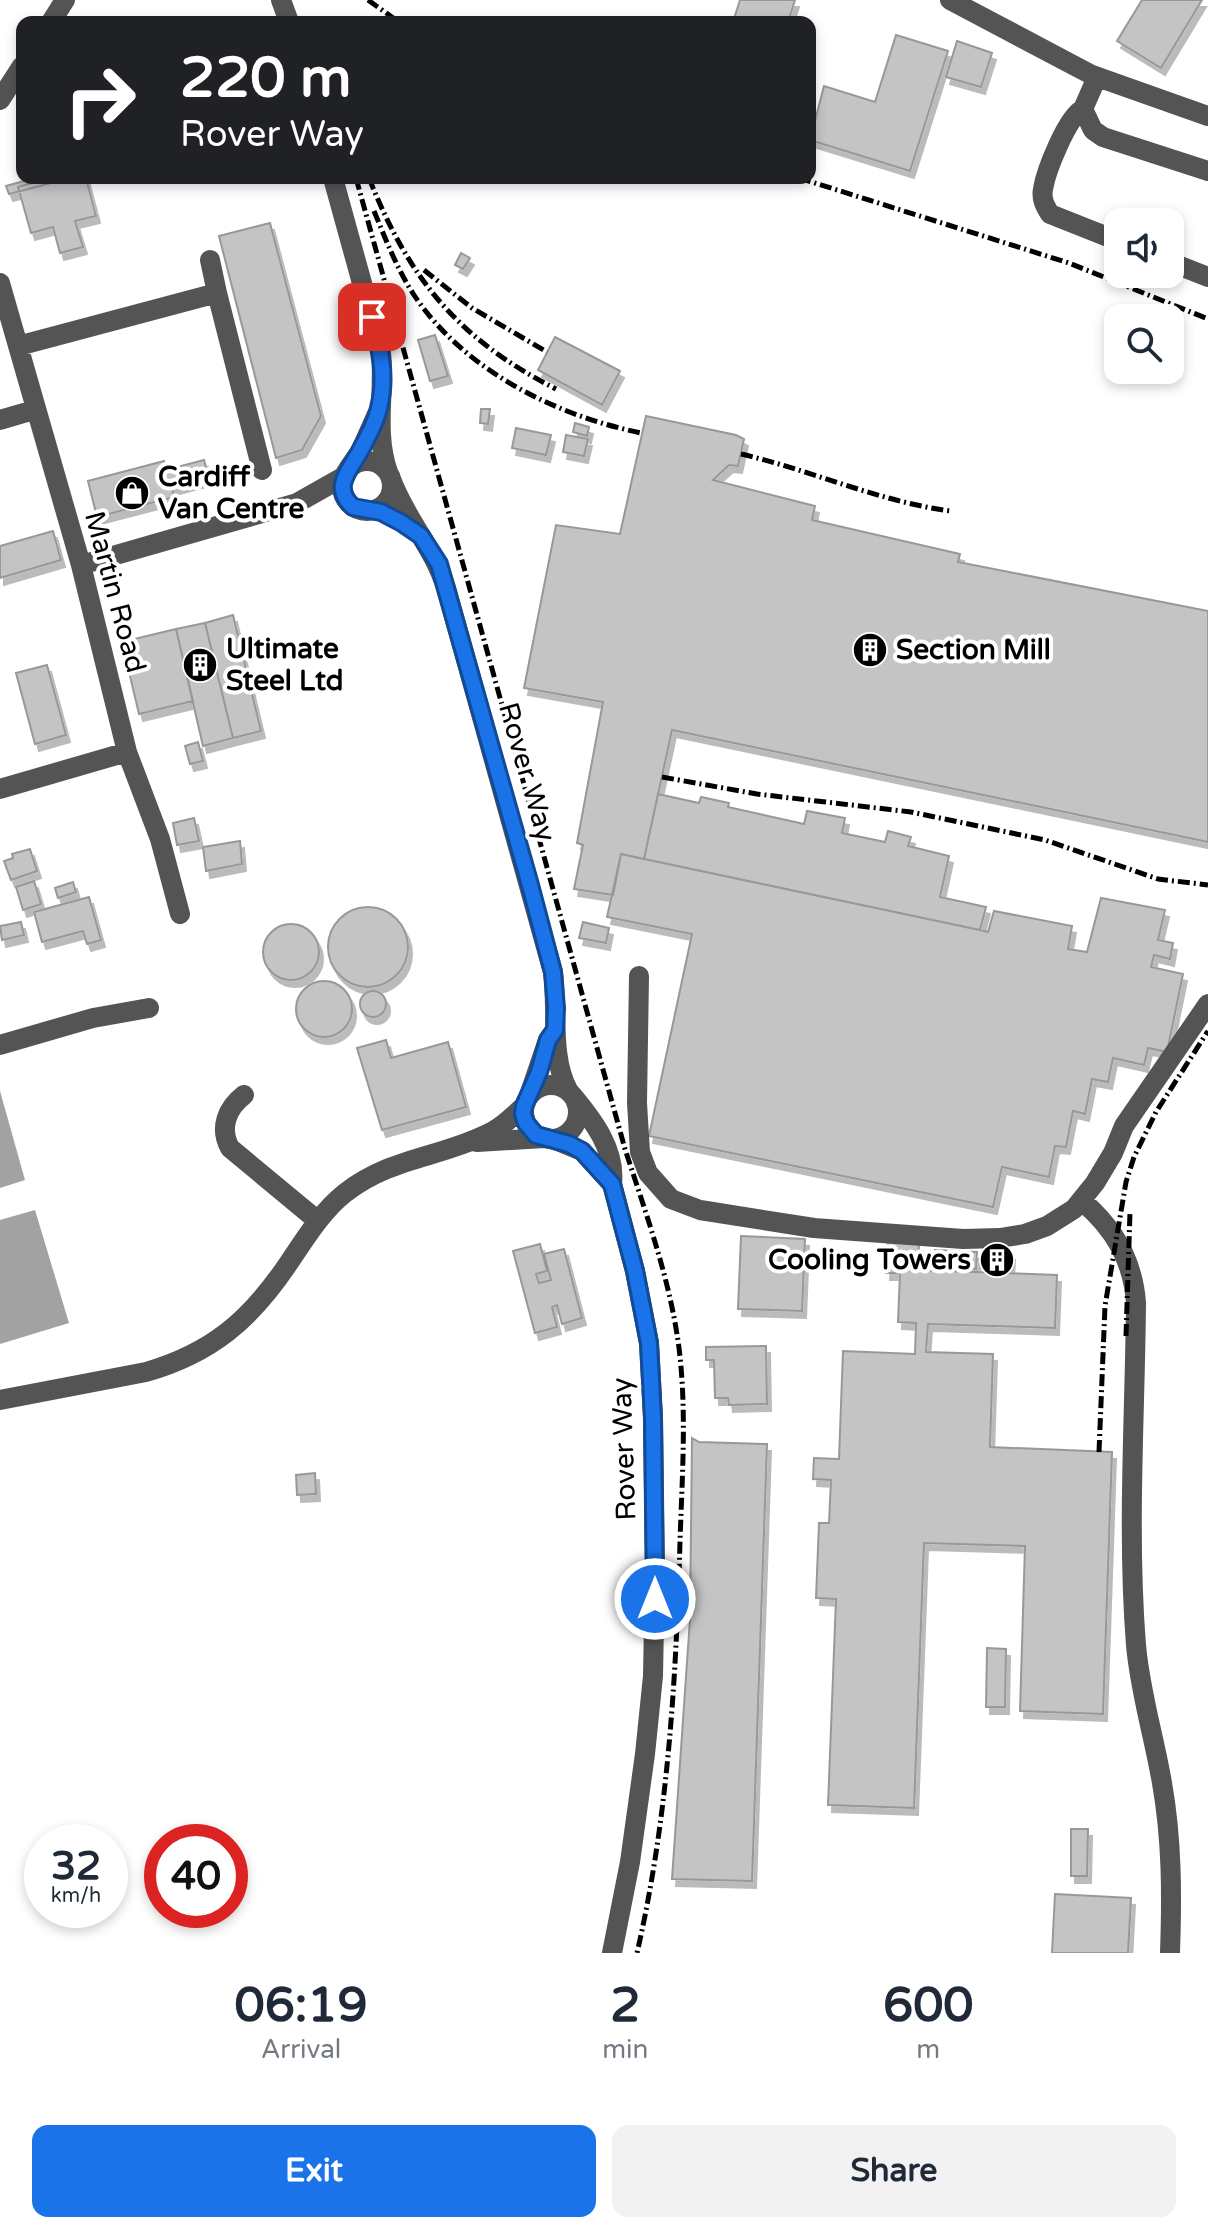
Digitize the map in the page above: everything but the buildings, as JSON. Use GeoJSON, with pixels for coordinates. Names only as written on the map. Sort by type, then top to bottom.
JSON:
{"type":"FeatureCollection","features":[{"type":"Feature","properties":{"kind":"street"},"geometry":{"type":"LineString","coordinates":[[950,0],[1097,77],[1208,116]]}},
{"type":"Feature","properties":{"kind":"street"},"geometry":{"type":"LineString","coordinates":[[0,100],[16,75]]}},
{"type":"Feature","properties":{"kind":"street"},"geometry":{"type":"LineString","coordinates":[[1097,77],[1083,109],[1075,113],[1066,126],[1042,191],[1043,204],[1050,214],[1104,235]]}},
{"type":"Feature","properties":{"kind":"street"},"geometry":{"type":"LineString","coordinates":[[1083,109],[1093,130],[1103,137],[1208,171]]}},
{"type":"Feature","properties":{"kind":"street","name":"Rover Way"},"geometry":{"type":"LineString","coordinates":[[335,184],[381,352],[381,445],[389,476],[400,502],[435,556],[446,588],[544,935],[556,992],[555,1030],[562,1075],[570,1093],[589,1115],[605,1144],[649,1343],[655,1569],[653,1676],[630,1862],[612,1953]]}},
{"type":"Feature","properties":{"kind":"street"},"geometry":{"type":"LineString","coordinates":[[210,260],[262,470]]}},
{"type":"Feature","properties":{"kind":"street"},"geometry":{"type":"LineString","coordinates":[[1184,268],[1208,277]]}},
{"type":"Feature","properties":{"kind":"street","name":"Martin Road"},"geometry":{"type":"LineString","coordinates":[[0,283],[81,565],[127,752],[160,839],[180,914]]}},
{"type":"Feature","properties":{"kind":"street"},"geometry":{"type":"LineString","coordinates":[[18,346],[217,293]]}},
{"type":"Feature","properties":{"kind":"street"},"geometry":{"type":"LineString","coordinates":[[0,420],[34,410]]}},
{"type":"Feature","properties":{"kind":"street","name":"Rover Way"},"geometry":{"type":"LineString","coordinates":[[346,473],[379,411]]}},
{"type":"Feature","properties":{"kind":"street"},"geometry":{"type":"LineString","coordinates":[[81,565],[297,503],[346,473],[354,464],[376,462],[389,476],[390,496],[379,508],[362,509],[342,490],[346,473]]}},
{"type":"Feature","properties":{"kind":"street","name":"Rover Way"},"geometry":{"type":"LineString","coordinates":[[297,503],[338,503],[389,515],[421,536]]}},
{"type":"Feature","properties":{"kind":"street"},"geometry":{"type":"LineString","coordinates":[[0,789],[127,752]]}},
{"type":"Feature","properties":{"kind":"street"},"geometry":{"type":"LineString","coordinates":[[639,976],[637,1103],[640,1152],[653,1180],[676,1203],[700,1210],[814,1228],[980,1239],[1013,1237],[1035,1230],[1066,1215],[1082,1201],[1113,1153],[1124,1126],[1208,1004]]}},
{"type":"Feature","properties":{"kind":"street"},"geometry":{"type":"LineString","coordinates":[[0,1045],[93,1018],[149,1008]]}},
{"type":"Feature","properties":{"kind":"street","name":"Rover Way"},"geometry":{"type":"LineString","coordinates":[[527,1100],[548,1040],[555,1030]]}},
{"type":"Feature","properties":{"kind":"street"},"geometry":{"type":"LineString","coordinates":[[0,1400],[146,1372],[214,1343],[241,1323],[261,1301],[318,1221],[345,1194],[377,1172],[488,1134],[546,1085],[560,1085],[577,1102],[577,1119],[568,1133],[520,1142],[469,1142]]}},
{"type":"Feature","properties":{"kind":"street"},"geometry":{"type":"LineString","coordinates":[[244,1095],[228,1114],[226,1138],[230,1148],[318,1221]]}},
{"type":"Feature","properties":{"kind":"street"},"geometry":{"type":"LineString","coordinates":[[527,1100],[526,1123],[536,1135],[549,1139]]}},
{"type":"Feature","properties":{"kind":"street","name":"Rover Way"},"geometry":{"type":"LineString","coordinates":[[549,1139],[582,1151],[612,1184]]}},
{"type":"Feature","properties":{"kind":"street"},"geometry":{"type":"LineString","coordinates":[[1082,1201],[1101,1218],[1116,1238],[1128,1260],[1134,1282],[1134,1618],[1138,1668],[1169,1833],[1172,1890],[1170,1953]]}},
{"type":"Feature","properties":{"kind":"shaded area"},"geometry":{"type":"Polygon","coordinates":[[[0,1091],[25,1180],[0,1188],[0,1091]]]}},
{"type":"Feature","properties":{"kind":"shaded area"},"geometry":{"type":"Polygon","coordinates":[[[35,1210],[69,1323],[0,1344],[0,1220],[35,1210]]]}},
{"type":"Feature","properties":{"kind":"railway"},"geometry":{"type":"LineString","coordinates":[[368,0],[391,16]]}},
{"type":"Feature","properties":{"kind":"railway"},"geometry":{"type":"LineString","coordinates":[[816,183],[1069,263],[1208,319]]}},
{"type":"Feature","properties":{"kind":"railway"},"geometry":{"type":"LineString","coordinates":[[358,184],[675,1322],[683,1421],[676,1646],[663,1800],[637,1953]]}},
{"type":"Feature","properties":{"kind":"railway"},"geometry":{"type":"LineString","coordinates":[[372,184],[401,247],[441,303],[491,349],[556,389]]}},
{"type":"Feature","properties":{"kind":"railway"},"geometry":{"type":"LineString","coordinates":[[374,211],[397,265],[414,295],[458,346],[485,367],[544,401],[608,425],[641,433]]}},
{"type":"Feature","properties":{"kind":"railway"},"geometry":{"type":"LineString","coordinates":[[424,270],[472,308],[547,352]]}},
{"type":"Feature","properties":{"kind":"railway"},"geometry":{"type":"LineString","coordinates":[[741,454],[870,493],[950,511]]}},
{"type":"Feature","properties":{"kind":"railway"},"geometry":{"type":"LineString","coordinates":[[662,777],[757,794],[911,812],[1045,840],[1158,879],[1208,885]]}},
{"type":"Feature","properties":{"kind":"railway"},"geometry":{"type":"LineString","coordinates":[[1099,1452],[1105,1306],[1126,1182],[1134,1157],[1156,1112],[1208,1031]]}},
{"type":"Feature","properties":{"kind":"railway"},"geometry":{"type":"LineString","coordinates":[[1126,1336],[1130,1212]]}},
{"type":"Feature","properties":{"kind":"place","name":"Cardiff Van Centre"},"geometry":{"type":"Point","coordinates":[132,493]}},
{"type":"Feature","properties":{"kind":"place","name":"Section Mill"},"geometry":{"type":"Point","coordinates":[870,650]}},
{"type":"Feature","properties":{"kind":"place","name":"Ultimate Steel Ltd"},"geometry":{"type":"Point","coordinates":[200,665]}},
{"type":"Feature","properties":{"kind":"place","name":"Cooling Towers"},"geometry":{"type":"Point","coordinates":[997,1260]}},
{"type":"Feature","properties":{"kind":"route"},"geometry":{"type":"LineString","coordinates":[[372,317],[381,352],[383,381],[379,411],[358,456],[343,477],[342,490],[353,507],[389,515],[421,536],[428,545],[442,573],[472,678],[544,935],[556,992],[555,1030],[548,1040],[523,1114],[530,1130],[536,1135],[582,1151],[612,1184],[645,1316],[653,1418],[655,1599]]}}]}
